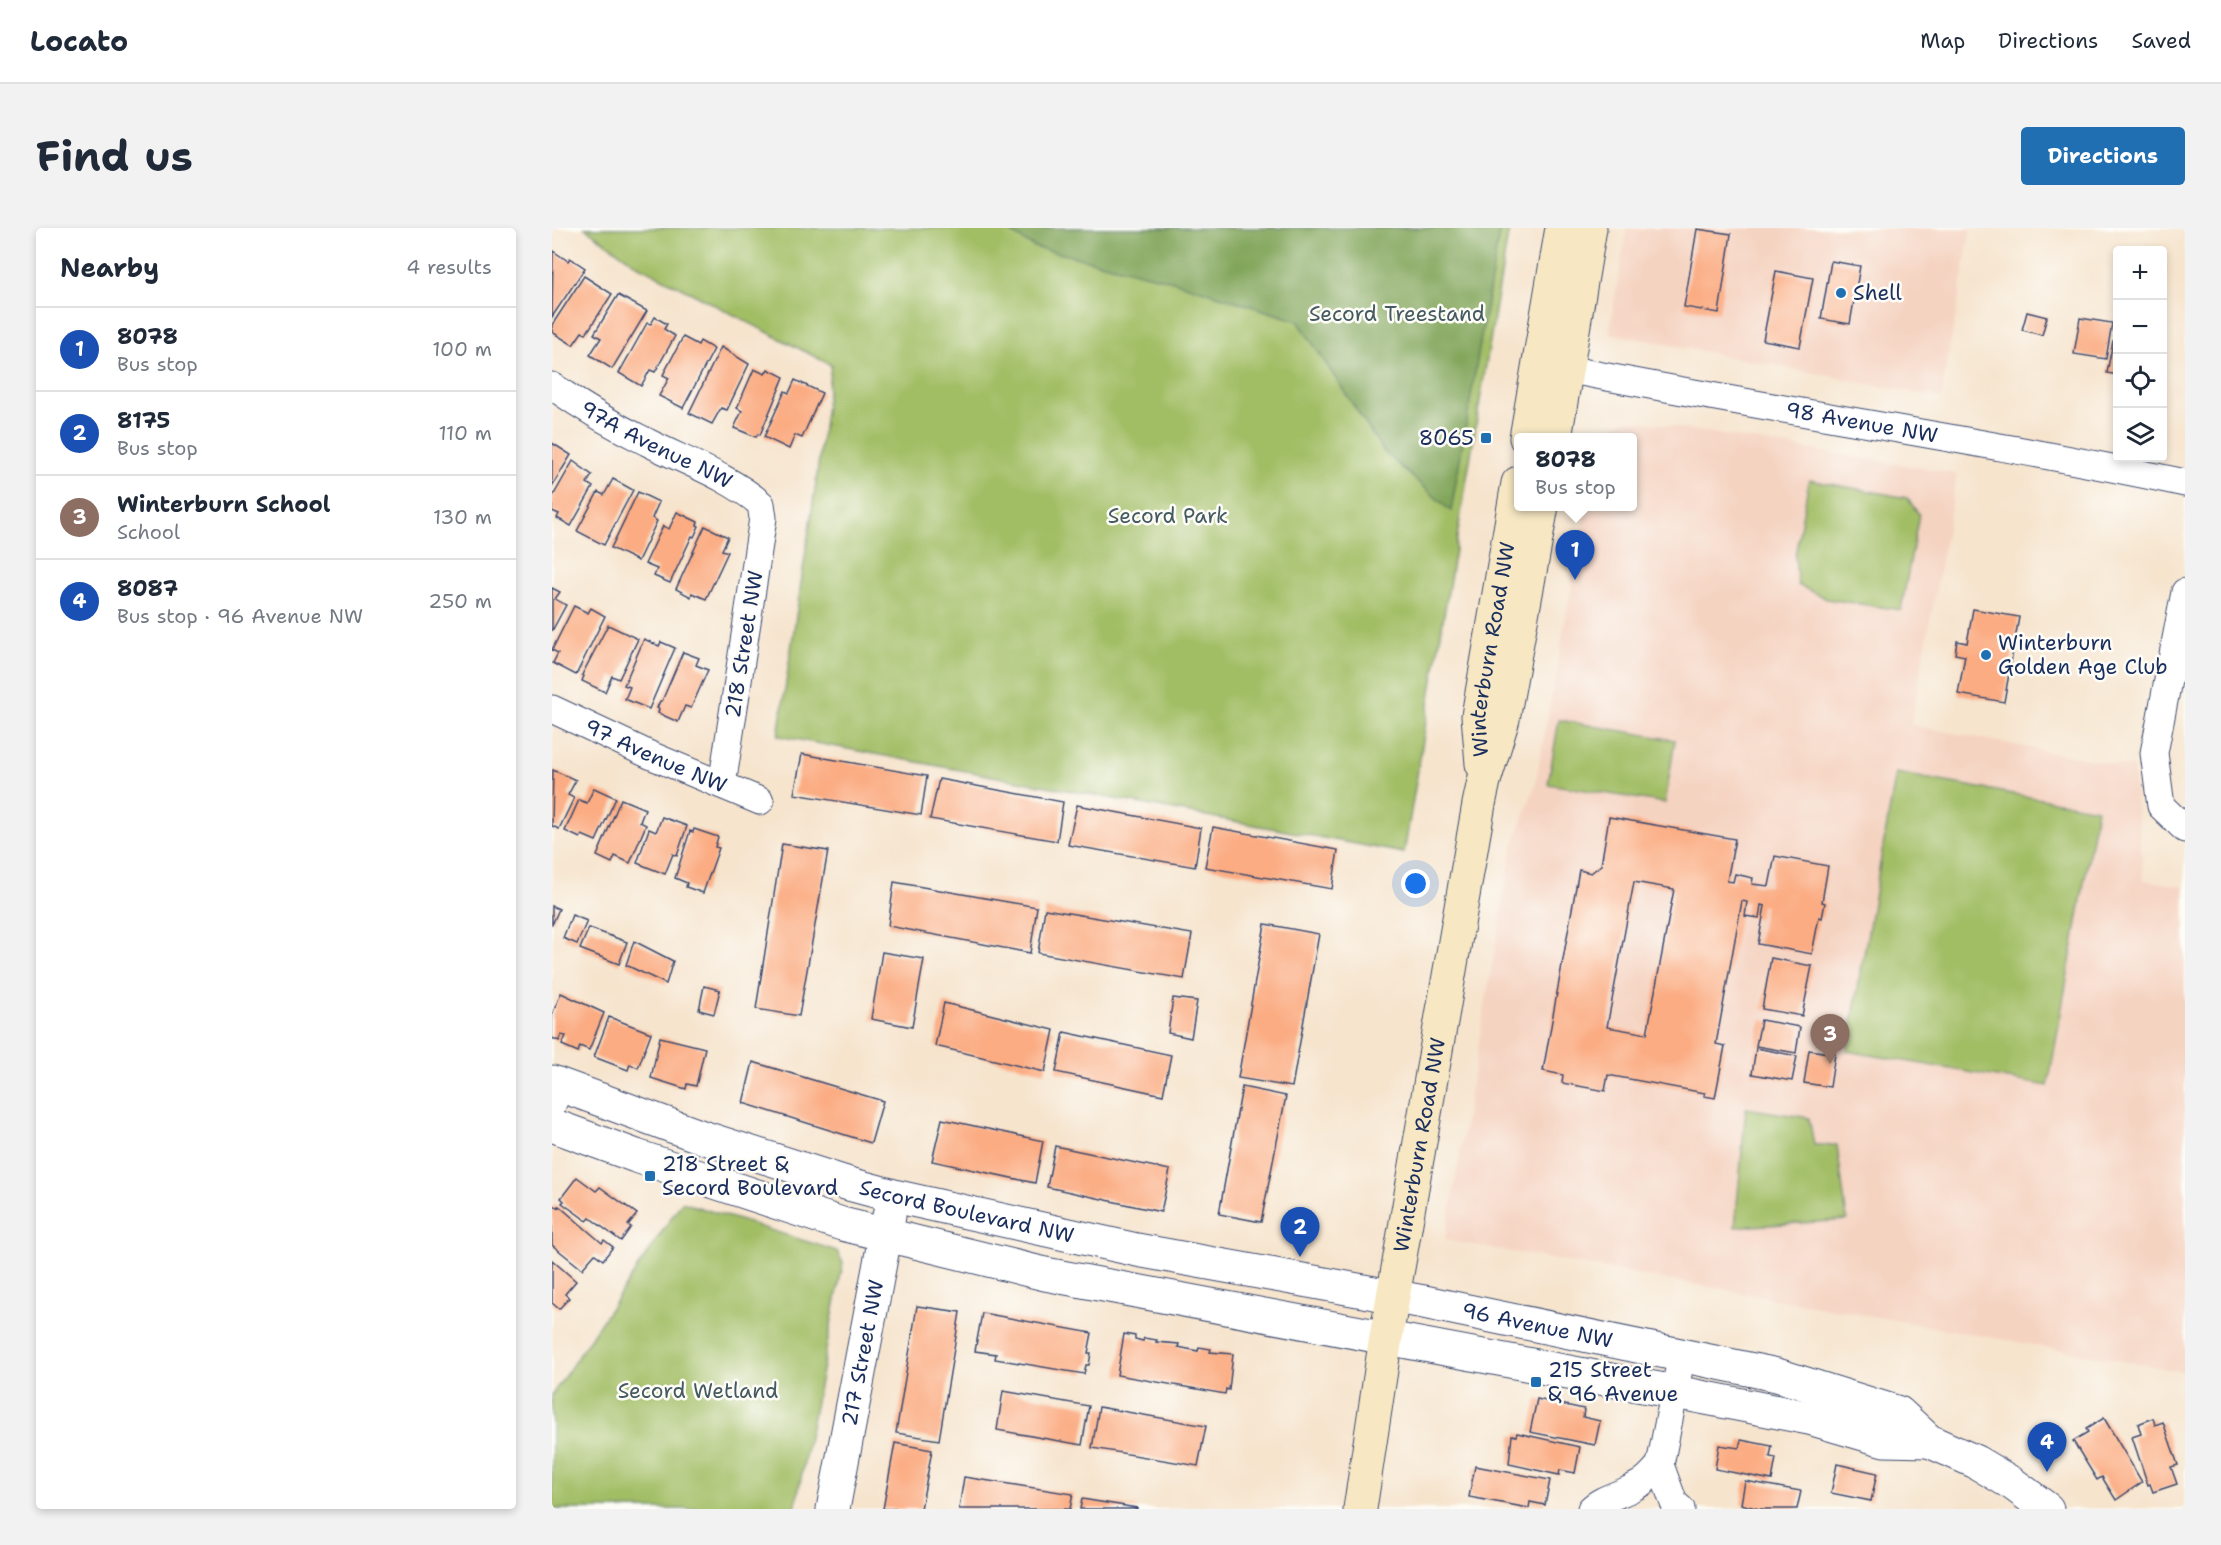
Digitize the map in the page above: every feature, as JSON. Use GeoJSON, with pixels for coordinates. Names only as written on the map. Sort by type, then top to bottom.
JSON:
{"type":"FeatureCollection","features":[{"type":"Feature","properties":{"kind":"main road"},"geometry":{"type":"LineString","coordinates":[[1555,433],[1552,366],[1562,228]]}},
{"type":"Feature","properties":{"kind":"main road"},"geometry":{"type":"LineString","coordinates":[[1528,433],[1552,366],[1590,228]]}},
{"type":"Feature","properties":{"kind":"main road","name":"Winterburn Road NW"},"geometry":{"type":"LineString","coordinates":[[1484,781],[1478,716],[1514,506]]}},
{"type":"Feature","properties":{"kind":"main road","name":"Winterburn Road NW"},"geometry":{"type":"LineString","coordinates":[[1360,1509],[1386,1337],[1484,781],[1503,719],[1541,511]]}},
{"type":"Feature","properties":{"kind":"street","name":"98 Avenue NW"},"geometry":{"type":"LineString","coordinates":[[1552,366],[2075,460],[2185,483]]}},
{"type":"Feature","properties":{"kind":"street","name":"97A Avenue NW"},"geometry":{"type":"LineString","coordinates":[[552,386],[580,406],[647,442],[742,488],[761,504]]}},
{"type":"Feature","properties":{"kind":"street","name":"218 Street NW"},"geometry":{"type":"LineString","coordinates":[[722,785],[763,518],[761,504]]}},
{"type":"Feature","properties":{"kind":"street"},"geometry":{"type":"LineString","coordinates":[[2185,592],[2154,753],[2161,806],[2185,829]]}},
{"type":"Feature","properties":{"kind":"street","name":"97 Avenue NW"},"geometry":{"type":"LineString","coordinates":[[552,709],[650,755],[759,801]]}},
{"type":"Feature","properties":{"kind":"street","name":"Secord Boulevard NW"},"geometry":{"type":"LineString","coordinates":[[555,1091],[849,1184],[894,1196],[1137,1250],[1393,1296]]}},
{"type":"Feature","properties":{"kind":"street","name":"Secord Boulevard NW"},"geometry":{"type":"LineString","coordinates":[[552,1125],[697,1177],[885,1236],[1045,1274],[1386,1337]]}},
{"type":"Feature","properties":{"kind":"street","name":"217 Street NW"},"geometry":{"type":"LineString","coordinates":[[833,1509],[894,1196]]}},
{"type":"Feature","properties":{"kind":"street","name":"96 Avenue NW"},"geometry":{"type":"LineString","coordinates":[[1393,1296],[1777,1375],[1899,1413],[1929,1441],[1976,1462],[2013,1484],[2047,1509]]}},
{"type":"Feature","properties":{"kind":"street","name":"96 Avenue NW"},"geometry":{"type":"LineString","coordinates":[[1386,1337],[1809,1418],[1884,1440],[1929,1441]]}},
{"type":"Feature","properties":{"kind":"street"},"geometry":{"type":"LineString","coordinates":[[1591,1509],[1605,1499],[1634,1488],[1648,1479],[1660,1465],[1682,1354]]}},
{"type":"Feature","properties":{"kind":"street"},"geometry":{"type":"LineString","coordinates":[[1660,1465],[1674,1503],[1680,1509]]}},
{"type":"Feature","properties":{"kind":"shaded area"},"geometry":{"type":"Polygon","coordinates":[[[1627,228],[1971,228],[1941,398],[1609,333],[1627,228]]]}},
{"type":"Feature","properties":{"kind":"shaded area"},"geometry":{"type":"Polygon","coordinates":[[[1627,419],[1957,474],[1911,725],[2133,768],[2144,880],[2185,887],[2185,1372],[1445,1240],[1512,849],[1535,786],[1585,511],[1637,511],[1637,433],[1601,433],[1627,419]]]}},
{"type":"Feature","properties":{"kind":"green space","name":"Secord Park"},"geometry":{"type":"Polygon","coordinates":[[[585,228],[1509,228],[1404,853],[778,736],[815,490],[831,365],[637,265],[585,228]]]}},
{"type":"Feature","properties":{"kind":"green space","name":"Secord Treestand"},"geometry":{"type":"Polygon","coordinates":[[[1004,228],[1500,228],[1451,511],[1384,452],[1298,321],[1173,281],[1034,247],[1004,228]]]}},
{"type":"Feature","properties":{"kind":"green space"},"geometry":{"type":"Polygon","coordinates":[[[1809,480],[1907,498],[1919,514],[1901,610],[1827,599],[1798,585],[1795,556],[1809,480]]]}},
{"type":"Feature","properties":{"kind":"green space"},"geometry":{"type":"Polygon","coordinates":[[[1559,720],[1675,740],[1665,803],[1548,784],[1559,720]]]}},
{"type":"Feature","properties":{"kind":"green space"},"geometry":{"type":"Polygon","coordinates":[[[1896,773],[2097,809],[2048,1086],[1847,1051],[1896,773]]]}},
{"type":"Feature","properties":{"kind":"green space"},"geometry":{"type":"Polygon","coordinates":[[[1746,1108],[1809,1118],[1814,1145],[1837,1145],[1847,1220],[1735,1227],[1746,1108]]]}},
{"type":"Feature","properties":{"kind":"green space","name":"Secord Wetland"},"geometry":{"type":"Polygon","coordinates":[[[682,1202],[837,1251],[843,1263],[795,1509],[552,1509],[552,1395],[682,1202]]]}},
{"type":"Feature","properties":{"kind":"building"},"geometry":{"type":"Polygon","coordinates":[[[1697,229],[1731,234],[1719,313],[1684,307],[1697,229]]]}},
{"type":"Feature","properties":{"kind":"building"},"geometry":{"type":"Polygon","coordinates":[[[553,251],[585,268],[552,317],[553,251]]]}},
{"type":"Feature","properties":{"kind":"building","name":"Shell"},"geometry":{"type":"Polygon","coordinates":[[[1831,261],[1860,266],[1850,324],[1821,319],[1831,261]]]}},
{"type":"Feature","properties":{"kind":"building","name":"Shell"},"geometry":{"type":"Polygon","coordinates":[[[1776,271],[1813,278],[1800,347],[1763,340],[1776,271]]]}},
{"type":"Feature","properties":{"kind":"building"},"geometry":{"type":"Polygon","coordinates":[[[584,276],[612,294],[586,334],[582,332],[573,345],[552,332],[552,325],[584,276]]]}},
{"type":"Feature","properties":{"kind":"building"},"geometry":{"type":"Polygon","coordinates":[[[618,295],[647,311],[612,369],[590,355],[601,338],[594,334],[618,295]]]}},
{"type":"Feature","properties":{"kind":"building"},"geometry":{"type":"Polygon","coordinates":[[[2027,312],[2047,317],[2042,335],[2022,330],[2027,312]]]}},
{"type":"Feature","properties":{"kind":"building"},"geometry":{"type":"Polygon","coordinates":[[[655,317],[667,324],[664,329],[675,336],[655,372],[650,370],[641,386],[619,373],[647,323],[651,324],[655,317]]]}},
{"type":"Feature","properties":{"kind":"building"},"geometry":{"type":"Polygon","coordinates":[[[2080,318],[2112,323],[2106,359],[2074,354],[2080,318]]]}},
{"type":"Feature","properties":{"kind":"building"},"geometry":{"type":"Polygon","coordinates":[[[683,337],[698,345],[700,341],[714,349],[683,408],[659,396],[669,378],[663,375],[683,337]]]}},
{"type":"Feature","properties":{"kind":"building"},"geometry":{"type":"Polygon","coordinates":[[[2113,341],[2113,374],[2107,373],[2113,341]]]}},
{"type":"Feature","properties":{"kind":"building"},"geometry":{"type":"Polygon","coordinates":[[[721,347],[749,364],[727,410],[721,408],[712,424],[689,413],[721,347]]]}},
{"type":"Feature","properties":{"kind":"building"},"geometry":{"type":"Polygon","coordinates":[[[754,369],[765,374],[768,369],[784,377],[760,435],[756,437],[734,428],[742,411],[737,408],[754,369]]]}},
{"type":"Feature","properties":{"kind":"building"},"geometry":{"type":"Polygon","coordinates":[[[795,380],[822,393],[802,438],[795,435],[789,449],[764,437],[785,391],[789,393],[795,380]]]}},
{"type":"Feature","properties":{"kind":"building"},"geometry":{"type":"Polygon","coordinates":[[[552,443],[571,455],[552,486],[552,443]]]}},
{"type":"Feature","properties":{"kind":"building"},"geometry":{"type":"Polygon","coordinates":[[[573,461],[592,475],[587,483],[593,487],[571,526],[557,518],[559,514],[552,511],[552,498],[573,461]]]}},
{"type":"Feature","properties":{"kind":"building"},"geometry":{"type":"Polygon","coordinates":[[[613,479],[633,490],[604,545],[577,531],[598,492],[604,495],[613,479]]]}},
{"type":"Feature","properties":{"kind":"building"},"geometry":{"type":"Polygon","coordinates":[[[638,492],[659,502],[652,518],[657,521],[638,561],[611,548],[638,492]]]}},
{"type":"Feature","properties":{"kind":"building"},"geometry":{"type":"Polygon","coordinates":[[[677,512],[698,522],[699,526],[670,583],[654,576],[657,569],[645,564],[663,526],[669,529],[677,512]]]}},
{"type":"Feature","properties":{"kind":"building"},"geometry":{"type":"Polygon","coordinates":[[[705,526],[728,537],[722,550],[728,552],[706,599],[692,593],[691,597],[676,589],[705,526]]]}},
{"type":"Feature","properties":{"kind":"building"},"geometry":{"type":"Polygon","coordinates":[[[552,588],[560,592],[555,599],[566,605],[552,631],[552,588]]]}},
{"type":"Feature","properties":{"kind":"building"},"geometry":{"type":"Polygon","coordinates":[[[574,606],[588,613],[591,608],[605,616],[576,675],[553,663],[558,653],[552,650],[574,606]]]}},
{"type":"Feature","properties":{"kind":"building","name":"Winterburn Golden Age Club"},"geometry":{"type":"Polygon","coordinates":[[[1973,609],[2019,617],[2004,702],[1958,694],[1965,656],[1955,654],[1957,641],[1967,643],[1973,609]]]}},
{"type":"Feature","properties":{"kind":"building"},"geometry":{"type":"Polygon","coordinates":[[[608,625],[638,639],[619,679],[612,676],[605,692],[582,681],[584,676],[582,675],[608,625]]]}},
{"type":"Feature","properties":{"kind":"building"},"geometry":{"type":"Polygon","coordinates":[[[644,639],[659,646],[661,642],[675,648],[649,709],[625,699],[630,687],[624,685],[644,639]]]}},
{"type":"Feature","properties":{"kind":"building"},"geometry":{"type":"Polygon","coordinates":[[[683,652],[699,658],[696,665],[708,670],[691,708],[685,706],[678,722],[658,713],[657,708],[683,652]]]}},
{"type":"Feature","properties":{"kind":"building"},"geometry":{"type":"Polygon","coordinates":[[[802,754],[927,776],[921,815],[794,794],[802,754]]]}},
{"type":"Feature","properties":{"kind":"building"},"geometry":{"type":"Polygon","coordinates":[[[553,770],[576,780],[568,795],[574,798],[559,829],[552,826],[553,770]]]}},
{"type":"Feature","properties":{"kind":"building"},"geometry":{"type":"Polygon","coordinates":[[[939,779],[1063,802],[1057,841],[930,819],[939,779]]]}},
{"type":"Feature","properties":{"kind":"building"},"geometry":{"type":"Polygon","coordinates":[[[594,788],[616,798],[596,841],[582,835],[580,838],[565,831],[579,800],[587,803],[594,788]]]}},
{"type":"Feature","properties":{"kind":"building"},"geometry":{"type":"Polygon","coordinates":[[[621,799],[645,809],[640,822],[646,825],[630,863],[615,856],[612,863],[597,856],[621,799]]]}},
{"type":"Feature","properties":{"kind":"building"},"geometry":{"type":"Polygon","coordinates":[[[1077,805],[1201,828],[1195,867],[1068,845],[1077,805]]]}},
{"type":"Feature","properties":{"kind":"building"},"geometry":{"type":"Polygon","coordinates":[[[662,817],[687,826],[677,856],[673,854],[665,874],[637,863],[649,829],[656,832],[662,817]]]}},
{"type":"Feature","properties":{"kind":"building"},"geometry":{"type":"Polygon","coordinates":[[[1609,817],[1735,839],[1727,881],[1733,882],[1735,874],[1753,878],[1752,884],[1769,886],[1775,856],[1828,866],[1822,902],[1825,903],[1822,918],[1819,917],[1812,954],[1758,944],[1765,906],[1761,905],[1759,918],[1745,916],[1747,902],[1742,901],[1716,1044],[1725,1046],[1715,1098],[1704,1096],[1705,1093],[1608,1075],[1605,1091],[1562,1083],[1563,1075],[1543,1071],[1579,870],[1591,873],[1601,865],[1609,817]],[[1634,882],[1607,1027],[1647,1034],[1674,889],[1634,882]]]}},
{"type":"Feature","properties":{"kind":"building"},"geometry":{"type":"Polygon","coordinates":[[[1213,827],[1338,850],[1332,889],[1205,867],[1213,827]]]}},
{"type":"Feature","properties":{"kind":"building"},"geometry":{"type":"Polygon","coordinates":[[[694,829],[718,837],[715,847],[719,848],[703,893],[686,887],[687,883],[675,878],[690,831],[693,832],[694,829]]]}},
{"type":"Feature","properties":{"kind":"building"},"geometry":{"type":"Polygon","coordinates":[[[782,844],[828,851],[799,1016],[756,1009],[782,844]]]}},
{"type":"Feature","properties":{"kind":"building"},"geometry":{"type":"Polygon","coordinates":[[[894,882],[1037,907],[1030,953],[888,926],[894,882]]]}},
{"type":"Feature","properties":{"kind":"building"},"geometry":{"type":"Polygon","coordinates":[[[552,906],[559,909],[552,925],[552,906]]]}},
{"type":"Feature","properties":{"kind":"building"},"geometry":{"type":"Polygon","coordinates":[[[1045,909],[1192,934],[1184,979],[1038,953],[1045,909]]]}},
{"type":"Feature","properties":{"kind":"building"},"geometry":{"type":"Polygon","coordinates":[[[572,915],[587,921],[577,944],[563,938],[572,915]]]}},
{"type":"Feature","properties":{"kind":"building"},"geometry":{"type":"Polygon","coordinates":[[[1265,924],[1319,934],[1292,1087],[1238,1078],[1265,924]]]}},
{"type":"Feature","properties":{"kind":"building"},"geometry":{"type":"Polygon","coordinates":[[[589,928],[627,942],[619,964],[580,949],[589,928]]]}},
{"type":"Feature","properties":{"kind":"building"},"geometry":{"type":"Polygon","coordinates":[[[634,941],[673,961],[666,984],[626,965],[634,941]]]}},
{"type":"Feature","properties":{"kind":"building"},"geometry":{"type":"Polygon","coordinates":[[[882,952],[924,959],[912,1027],[871,1019],[882,952]]]}},
{"type":"Feature","properties":{"kind":"building"},"geometry":{"type":"Polygon","coordinates":[[[1771,958],[1812,966],[1802,1016],[1762,1009],[1771,958]]]}},
{"type":"Feature","properties":{"kind":"building"},"geometry":{"type":"Polygon","coordinates":[[[704,986],[720,990],[714,1014],[699,1010],[704,986]]]}},
{"type":"Feature","properties":{"kind":"building"},"geometry":{"type":"Polygon","coordinates":[[[561,993],[604,1013],[589,1050],[580,1046],[578,1052],[562,1045],[566,1036],[561,1035],[559,1041],[552,1038],[552,1015],[561,993]]]}},
{"type":"Feature","properties":{"kind":"building"},"geometry":{"type":"Polygon","coordinates":[[[1173,998],[1197,1001],[1191,1038],[1168,1033],[1173,998]]]}},
{"type":"Feature","properties":{"kind":"building"},"geometry":{"type":"Polygon","coordinates":[[[944,1003],[1054,1030],[1045,1072],[935,1046],[944,1003]]]}},
{"type":"Feature","properties":{"kind":"building"},"geometry":{"type":"Polygon","coordinates":[[[609,1017],[651,1033],[638,1068],[630,1064],[628,1070],[594,1057],[609,1017]]]}},
{"type":"Feature","properties":{"kind":"building"},"geometry":{"type":"Polygon","coordinates":[[[1761,1020],[1800,1027],[1796,1053],[1756,1046],[1761,1020]]]}},
{"type":"Feature","properties":{"kind":"building"},"geometry":{"type":"Polygon","coordinates":[[[1064,1032],[1171,1055],[1163,1095],[1056,1072],[1064,1032]]]}},
{"type":"Feature","properties":{"kind":"building"},"geometry":{"type":"Polygon","coordinates":[[[660,1037],[705,1048],[696,1086],[687,1084],[686,1089],[651,1078],[660,1037]]]}},
{"type":"Feature","properties":{"kind":"building"},"geometry":{"type":"Polygon","coordinates":[[[1756,1048],[1797,1056],[1792,1081],[1752,1074],[1756,1048]]]}},
{"type":"Feature","properties":{"kind":"building"},"geometry":{"type":"Polygon","coordinates":[[[1809,1050],[1835,1054],[1830,1087],[1804,1083],[1809,1050]]]}},
{"type":"Feature","properties":{"kind":"building"},"geometry":{"type":"Polygon","coordinates":[[[753,1062],[883,1101],[871,1143],[743,1103],[753,1062]]]}},
{"type":"Feature","properties":{"kind":"building"},"geometry":{"type":"Polygon","coordinates":[[[1242,1087],[1286,1096],[1261,1222],[1219,1214],[1242,1087]]]}},
{"type":"Feature","properties":{"kind":"building"},"geometry":{"type":"Polygon","coordinates":[[[942,1119],[1043,1141],[1035,1183],[932,1161],[942,1119]]]}},
{"type":"Feature","properties":{"kind":"building"},"geometry":{"type":"Polygon","coordinates":[[[1055,1146],[1170,1170],[1161,1212],[1047,1187],[1055,1146]]]}},
{"type":"Feature","properties":{"kind":"building"},"geometry":{"type":"Polygon","coordinates":[[[577,1177],[596,1191],[600,1187],[637,1214],[628,1225],[631,1227],[621,1241],[590,1218],[587,1221],[562,1203],[564,1201],[561,1198],[577,1177]]]}},
{"type":"Feature","properties":{"kind":"building"},"geometry":{"type":"Polygon","coordinates":[[[554,1205],[558,1208],[559,1206],[602,1243],[604,1240],[613,1247],[603,1260],[595,1254],[582,1269],[552,1245],[552,1208],[554,1205]]]}},
{"type":"Feature","properties":{"kind":"building"},"geometry":{"type":"Polygon","coordinates":[[[552,1260],[576,1281],[565,1294],[569,1298],[559,1309],[552,1303],[552,1260]]]}},
{"type":"Feature","properties":{"kind":"building"},"geometry":{"type":"Polygon","coordinates":[[[917,1306],[960,1312],[939,1440],[896,1433],[917,1306]]]}},
{"type":"Feature","properties":{"kind":"building"},"geometry":{"type":"Polygon","coordinates":[[[982,1313],[1092,1333],[1088,1353],[1091,1353],[1089,1365],[1086,1365],[1084,1374],[995,1359],[996,1354],[975,1351],[982,1313]]]}},
{"type":"Feature","properties":{"kind":"building"},"geometry":{"type":"Polygon","coordinates":[[[1124,1334],[1135,1336],[1135,1339],[1143,1341],[1144,1338],[1157,1340],[1156,1342],[1179,1344],[1178,1347],[1198,1351],[1199,1347],[1211,1349],[1210,1352],[1233,1354],[1229,1390],[1226,1389],[1225,1394],[1117,1375],[1124,1334]]]}},
{"type":"Feature","properties":{"kind":"building"},"geometry":{"type":"Polygon","coordinates":[[[1003,1391],[1089,1406],[1082,1445],[997,1430],[1003,1391]]]}},
{"type":"Feature","properties":{"kind":"building"},"geometry":{"type":"Polygon","coordinates":[[[1537,1399],[1584,1409],[1583,1417],[1600,1421],[1595,1445],[1530,1432],[1537,1399]]]}},
{"type":"Feature","properties":{"kind":"building"},"geometry":{"type":"Polygon","coordinates":[[[1099,1407],[1206,1426],[1198,1466],[1092,1448],[1099,1407]]]}},
{"type":"Feature","properties":{"kind":"building"},"geometry":{"type":"Polygon","coordinates":[[[2104,1418],[2142,1482],[2116,1500],[2102,1477],[2097,1480],[2073,1441],[2088,1432],[2086,1429],[2104,1418]]]}},
{"type":"Feature","properties":{"kind":"building"},"geometry":{"type":"Polygon","coordinates":[[[2153,1418],[2155,1425],[2163,1422],[2178,1465],[2171,1467],[2177,1484],[2153,1492],[2150,1484],[2148,1485],[2132,1437],[2141,1434],[2138,1424],[2153,1418]]]}},
{"type":"Feature","properties":{"kind":"building"},"geometry":{"type":"Polygon","coordinates":[[[1517,1433],[1580,1447],[1575,1473],[1560,1470],[1559,1475],[1509,1464],[1512,1435],[1516,1436],[1517,1433]]]}},
{"type":"Feature","properties":{"kind":"building"},"geometry":{"type":"Polygon","coordinates":[[[1741,1440],[1772,1446],[1770,1457],[1776,1458],[1772,1480],[1715,1469],[1719,1445],[1739,1448],[1741,1440]]]}},
{"type":"Feature","properties":{"kind":"building"},"geometry":{"type":"Polygon","coordinates":[[[895,1443],[932,1450],[921,1509],[883,1509],[895,1443]]]}},
{"type":"Feature","properties":{"kind":"building"},"geometry":{"type":"Polygon","coordinates":[[[1837,1464],[1877,1473],[1871,1501],[1831,1493],[1837,1464]]]}},
{"type":"Feature","properties":{"kind":"building"},"geometry":{"type":"Polygon","coordinates":[[[1475,1466],[1550,1480],[1545,1505],[1530,1502],[1529,1508],[1469,1497],[1475,1466]]]}},
{"type":"Feature","properties":{"kind":"building"},"geometry":{"type":"Polygon","coordinates":[[[964,1477],[1073,1494],[1070,1509],[959,1509],[964,1477]]]}},
{"type":"Feature","properties":{"kind":"building"},"geometry":{"type":"Polygon","coordinates":[[[1745,1481],[1801,1491],[1797,1509],[1759,1509],[1741,1504],[1745,1481]]]}},
{"type":"Feature","properties":{"kind":"building"},"geometry":{"type":"Polygon","coordinates":[[[1082,1499],[1137,1508],[1137,1509],[1080,1509],[1082,1499]]]}},
{"type":"Feature","properties":{"kind":"place","name":"Shell"},"geometry":{"type":"Point","coordinates":[1841,293]}},
{"type":"Feature","properties":{"kind":"place","name":"8065"},"geometry":{"type":"Point","coordinates":[1486,438]}},
{"type":"Feature","properties":{"kind":"place","name":"8078"},"geometry":{"type":"Point","coordinates":[1575,580]}},
{"type":"Feature","properties":{"kind":"place","name":"Winterburn Golden Age Club"},"geometry":{"type":"Point","coordinates":[1986,655]}},
{"type":"Feature","properties":{"kind":"place","name":"Winterburn School"},"geometry":{"type":"Point","coordinates":[1830,1064]}},
{"type":"Feature","properties":{"kind":"place","name":"218 Street & Secord Boulevard"},"geometry":{"type":"Point","coordinates":[650,1176]}},
{"type":"Feature","properties":{"kind":"place","name":"8175"},"geometry":{"type":"Point","coordinates":[1300,1257]}},
{"type":"Feature","properties":{"kind":"place","name":"215 Street & 96 Avenue"},"geometry":{"type":"Point","coordinates":[1536,1382]}},
{"type":"Feature","properties":{"kind":"place","name":"8087"},"geometry":{"type":"Point","coordinates":[2047,1472]}}]}
